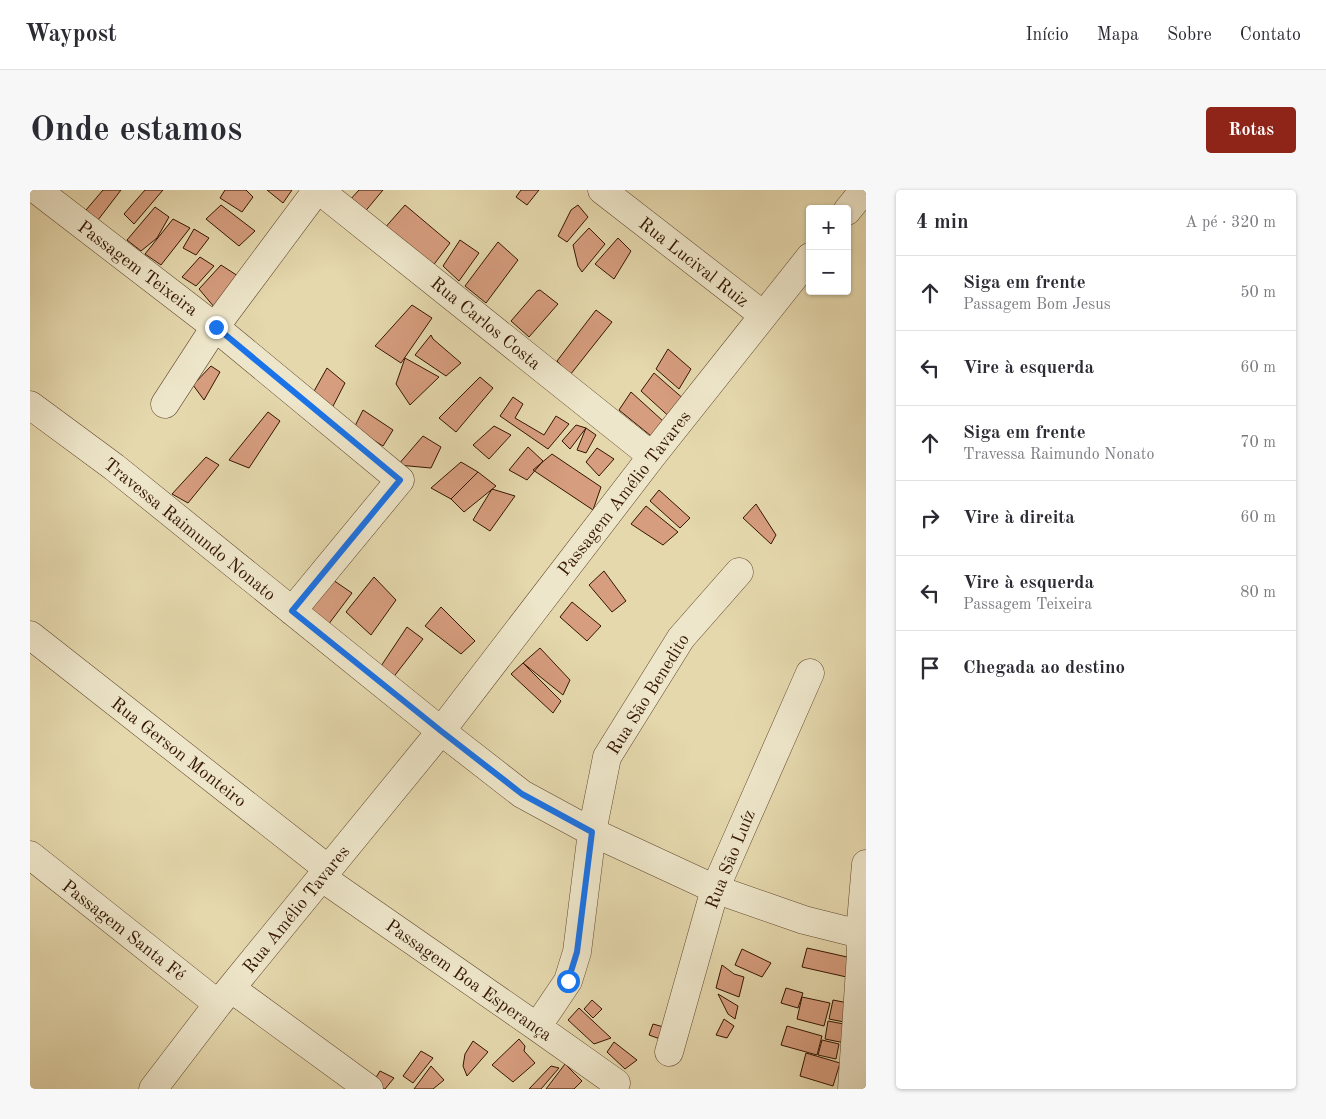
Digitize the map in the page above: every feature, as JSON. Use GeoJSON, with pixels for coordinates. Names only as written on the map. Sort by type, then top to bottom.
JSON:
{"type":"FeatureCollection","features":[{"type":"Feature","properties":{"kind":"street","name":"Passagem Teixeira"},"geometry":{"type":"LineString","coordinates":[[37,190],[216,327],[400,480],[292,611]]}},
{"type":"Feature","properties":{"kind":"street"},"geometry":{"type":"LineString","coordinates":[[165,404],[216,327],[318,190]]}},
{"type":"Feature","properties":{"kind":"street","name":"Rua Carlos Costa"},"geometry":{"type":"LineString","coordinates":[[318,190],[652,456]]}},
{"type":"Feature","properties":{"kind":"street","name":"Rua Lucival Ruiz"},"geometry":{"type":"LineString","coordinates":[[602,190],[763,315]]}},
{"type":"Feature","properties":{"kind":"street"},"geometry":{"type":"LineString","coordinates":[[851,206],[864,190]]}},
{"type":"Feature","properties":{"kind":"street","name":"Passagem Amélio Tavares"},"geometry":{"type":"LineString","coordinates":[[441,731],[652,456],[806,262]]}},
{"type":"Feature","properties":{"kind":"street","name":"Travessa Raimundo Nonato"},"geometry":{"type":"LineString","coordinates":[[30,405],[114,467],[522,794],[592,832],[715,888],[804,920],[862,947]]}},
{"type":"Feature","properties":{"kind":"street","name":"Rua São Benedito"},"geometry":{"type":"LineString","coordinates":[[537,1026],[568,981],[577,952],[592,832],[607,758],[681,638],[739,572]]}},
{"type":"Feature","properties":{"kind":"street","name":"Rua Gerson Monteiro"},"geometry":{"type":"LineString","coordinates":[[30,635],[325,873]]}},
{"type":"Feature","properties":{"kind":"street","name":"Rua São Luíz"},"geometry":{"type":"LineString","coordinates":[[669,1052],[715,888],[810,673]]}},
{"type":"Feature","properties":{"kind":"street","name":"Rua Amélio Tavares"},"geometry":{"type":"LineString","coordinates":[[153,1089],[225,997],[441,731]]}},
{"type":"Feature","properties":{"kind":"street","name":"Passagem Santa Fé"},"geometry":{"type":"LineString","coordinates":[[30,855],[225,997],[369,1089]]}},
{"type":"Feature","properties":{"kind":"street"},"geometry":{"type":"LineString","coordinates":[[852,1089],[866,864]]}},
{"type":"Feature","properties":{"kind":"street","name":"Passagem Boa Esperança"},"geometry":{"type":"LineString","coordinates":[[325,873],[616,1083]]}},
{"type":"Feature","properties":{"kind":"building"},"geometry":{"type":"Polygon","coordinates":[[[103,190],[121,190],[98,220],[86,210],[103,190]]]}},
{"type":"Feature","properties":{"kind":"building"},"geometry":{"type":"Polygon","coordinates":[[[145,190],[163,190],[134,224],[124,214],[145,190]]]}},
{"type":"Feature","properties":{"kind":"building"},"geometry":{"type":"Polygon","coordinates":[[[225,190],[246,190],[253,197],[242,212],[220,198],[225,190]]]}},
{"type":"Feature","properties":{"kind":"building"},"geometry":{"type":"Polygon","coordinates":[[[267,190],[292,190],[283,203],[267,190]]]}},
{"type":"Feature","properties":{"kind":"building"},"geometry":{"type":"Polygon","coordinates":[[[359,190],[383,190],[363,214],[348,202],[359,190]]]}},
{"type":"Feature","properties":{"kind":"building"},"geometry":{"type":"Polygon","coordinates":[[[521,190],[539,190],[527,205],[516,197],[521,190]]]}},
{"type":"Feature","properties":{"kind":"building"},"geometry":{"type":"Polygon","coordinates":[[[221,205],[255,231],[239,246],[206,219],[221,205]]]}},
{"type":"Feature","properties":{"kind":"building"},"geometry":{"type":"Polygon","coordinates":[[[405,205],[450,243],[426,275],[383,230],[405,205]]]}},
{"type":"Feature","properties":{"kind":"building"},"geometry":{"type":"Polygon","coordinates":[[[578,205],[588,217],[567,242],[558,236],[571,210],[578,205]]]}},
{"type":"Feature","properties":{"kind":"building"},"geometry":{"type":"Polygon","coordinates":[[[155,207],[169,217],[157,238],[141,251],[127,240],[155,207]]]}},
{"type":"Feature","properties":{"kind":"building"},"geometry":{"type":"Polygon","coordinates":[[[173,219],[190,228],[161,265],[145,254],[173,219]]]}},
{"type":"Feature","properties":{"kind":"building"},"geometry":{"type":"Polygon","coordinates":[[[589,228],[605,244],[582,272],[578,266],[573,245],[589,228]]]}},
{"type":"Feature","properties":{"kind":"building"},"geometry":{"type":"Polygon","coordinates":[[[194,229],[209,238],[196,255],[183,248],[194,229]]]}},
{"type":"Feature","properties":{"kind":"building"},"geometry":{"type":"Polygon","coordinates":[[[618,238],[631,251],[614,279],[595,264],[618,238]]]}},
{"type":"Feature","properties":{"kind":"building"},"geometry":{"type":"Polygon","coordinates":[[[460,240],[479,253],[459,281],[443,266],[460,240]]]}},
{"type":"Feature","properties":{"kind":"building"},"geometry":{"type":"Polygon","coordinates":[[[498,242],[518,260],[486,303],[465,286],[498,242]]]}},
{"type":"Feature","properties":{"kind":"building"},"geometry":{"type":"Polygon","coordinates":[[[200,257],[214,266],[196,286],[182,277],[200,257]]]}},
{"type":"Feature","properties":{"kind":"building"},"geometry":{"type":"Polygon","coordinates":[[[221,265],[238,276],[215,308],[199,289],[221,265]]]}},
{"type":"Feature","properties":{"kind":"building"},"geometry":{"type":"Polygon","coordinates":[[[540,290],[558,304],[529,337],[511,321],[537,291],[540,290]]]}},
{"type":"Feature","properties":{"kind":"building"},"geometry":{"type":"Polygon","coordinates":[[[412,305],[432,318],[401,363],[375,346],[412,305]]]}},
{"type":"Feature","properties":{"kind":"building"},"geometry":{"type":"Polygon","coordinates":[[[596,310],[612,322],[570,375],[557,361],[596,310]]]}},
{"type":"Feature","properties":{"kind":"building"},"geometry":{"type":"Polygon","coordinates":[[[431,335],[433,339],[461,363],[446,376],[415,355],[431,335]]]}},
{"type":"Feature","properties":{"kind":"building"},"geometry":{"type":"Polygon","coordinates":[[[668,349],[691,369],[679,389],[656,369],[668,349]]]}},
{"type":"Feature","properties":{"kind":"building"},"geometry":{"type":"Polygon","coordinates":[[[405,358],[439,377],[410,405],[396,384],[405,358]]]}},
{"type":"Feature","properties":{"kind":"building"},"geometry":{"type":"Polygon","coordinates":[[[211,366],[220,372],[204,400],[193,385],[211,366]]]}},
{"type":"Feature","properties":{"kind":"building"},"geometry":{"type":"Polygon","coordinates":[[[327,368],[345,383],[331,410],[313,393],[327,368]]]}},
{"type":"Feature","properties":{"kind":"building"},"geometry":{"type":"Polygon","coordinates":[[[654,373],[686,401],[674,421],[641,391],[654,373]]]}},
{"type":"Feature","properties":{"kind":"building"},"geometry":{"type":"Polygon","coordinates":[[[480,377],[493,388],[456,432],[439,418],[480,377]]]}},
{"type":"Feature","properties":{"kind":"building"},"geometry":{"type":"Polygon","coordinates":[[[631,392],[663,421],[656,440],[619,410],[631,392]]]}},
{"type":"Feature","properties":{"kind":"building"},"geometry":{"type":"Polygon","coordinates":[[[513,397],[523,404],[515,418],[544,435],[556,416],[569,424],[548,449],[500,416],[513,397]]]}},
{"type":"Feature","properties":{"kind":"building"},"geometry":{"type":"Polygon","coordinates":[[[363,410],[393,430],[383,446],[354,428],[363,410]]]}},
{"type":"Feature","properties":{"kind":"building"},"geometry":{"type":"Polygon","coordinates":[[[268,412],[280,421],[249,468],[229,460],[268,412]]]}},
{"type":"Feature","properties":{"kind":"building"},"geometry":{"type":"Polygon","coordinates":[[[576,425],[586,428],[570,449],[562,441],[576,425]]]}},
{"type":"Feature","properties":{"kind":"building"},"geometry":{"type":"Polygon","coordinates":[[[494,426],[511,435],[489,459],[473,445],[494,426]]]}},
{"type":"Feature","properties":{"kind":"building"},"geometry":{"type":"Polygon","coordinates":[[[586,428],[596,435],[586,453],[577,450],[586,428]]]}},
{"type":"Feature","properties":{"kind":"building"},"geometry":{"type":"Polygon","coordinates":[[[423,436],[441,447],[431,468],[398,465],[423,436]]]}},
{"type":"Feature","properties":{"kind":"building"},"geometry":{"type":"Polygon","coordinates":[[[528,447],[543,461],[527,480],[509,470],[528,447]]]}},
{"type":"Feature","properties":{"kind":"building"},"geometry":{"type":"Polygon","coordinates":[[[597,448],[614,459],[599,476],[586,462],[597,448]]]}},
{"type":"Feature","properties":{"kind":"building"},"geometry":{"type":"Polygon","coordinates":[[[552,454],[601,487],[593,510],[533,470],[552,454]]]}},
{"type":"Feature","properties":{"kind":"building"},"geometry":{"type":"Polygon","coordinates":[[[206,457],[219,465],[188,503],[172,494],[206,457]]]}},
{"type":"Feature","properties":{"kind":"building"},"geometry":{"type":"Polygon","coordinates":[[[461,462],[478,472],[451,499],[431,488],[461,462]]]}},
{"type":"Feature","properties":{"kind":"building"},"geometry":{"type":"Polygon","coordinates":[[[478,472],[496,486],[464,512],[451,499],[478,472]]]}},
{"type":"Feature","properties":{"kind":"building"},"geometry":{"type":"Polygon","coordinates":[[[492,489],[515,496],[490,531],[473,520],[492,489]]]}},
{"type":"Feature","properties":{"kind":"building"},"geometry":{"type":"Polygon","coordinates":[[[659,490],[690,518],[680,528],[650,501],[659,490]]]}},
{"type":"Feature","properties":{"kind":"building"},"geometry":{"type":"Polygon","coordinates":[[[756,504],[776,535],[771,544],[743,518],[756,504]]]}},
{"type":"Feature","properties":{"kind":"building"},"geometry":{"type":"Polygon","coordinates":[[[646,506],[678,532],[663,545],[631,524],[646,506]]]}},
{"type":"Feature","properties":{"kind":"building"},"geometry":{"type":"Polygon","coordinates":[[[604,571],[626,601],[612,612],[589,585],[604,571]]]}},
{"type":"Feature","properties":{"kind":"building"},"geometry":{"type":"Polygon","coordinates":[[[374,577],[396,600],[371,635],[346,612],[374,577]]]}},
{"type":"Feature","properties":{"kind":"building"},"geometry":{"type":"Polygon","coordinates":[[[333,580],[352,593],[325,629],[305,614],[333,580]]]}},
{"type":"Feature","properties":{"kind":"building"},"geometry":{"type":"Polygon","coordinates":[[[572,602],[601,626],[587,641],[560,617],[572,602]]]}},
{"type":"Feature","properties":{"kind":"building"},"geometry":{"type":"Polygon","coordinates":[[[441,607],[475,641],[461,654],[425,626],[441,607]]]}},
{"type":"Feature","properties":{"kind":"building"},"geometry":{"type":"Polygon","coordinates":[[[407,627],[423,639],[392,679],[379,669],[407,627]]]}},
{"type":"Feature","properties":{"kind":"building"},"geometry":{"type":"Polygon","coordinates":[[[540,648],[570,680],[563,695],[523,663],[540,648]]]}},
{"type":"Feature","properties":{"kind":"building"},"geometry":{"type":"Polygon","coordinates":[[[523,663],[561,701],[553,713],[511,674],[523,663]]]}},
{"type":"Feature","properties":{"kind":"building"},"geometry":{"type":"Polygon","coordinates":[[[807,948],[856,959],[851,978],[802,967],[807,948]]]}},
{"type":"Feature","properties":{"kind":"building"},"geometry":{"type":"Polygon","coordinates":[[[742,949],[771,963],[762,977],[735,965],[742,949]]]}},
{"type":"Feature","properties":{"kind":"building"},"geometry":{"type":"Polygon","coordinates":[[[722,965],[734,974],[744,977],[739,997],[716,988],[722,965]]]}},
{"type":"Feature","properties":{"kind":"building"},"geometry":{"type":"Polygon","coordinates":[[[786,988],[803,993],[798,1008],[781,1003],[786,988]]]}},
{"type":"Feature","properties":{"kind":"building"},"geometry":{"type":"Polygon","coordinates":[[[718,994],[738,1006],[735,1019],[728,1014],[718,994]]]}},
{"type":"Feature","properties":{"kind":"building"},"geometry":{"type":"Polygon","coordinates":[[[802,997],[830,1003],[824,1026],[797,1019],[802,997]]]}},
{"type":"Feature","properties":{"kind":"building"},"geometry":{"type":"Polygon","coordinates":[[[592,1000],[602,1009],[593,1018],[584,1009],[592,1000]]]}},
{"type":"Feature","properties":{"kind":"building"},"geometry":{"type":"Polygon","coordinates":[[[833,1000],[853,1004],[849,1023],[829,1019],[833,1000]]]}},
{"type":"Feature","properties":{"kind":"building"},"geometry":{"type":"Polygon","coordinates":[[[579,1008],[611,1038],[594,1044],[568,1020],[579,1008]]]}},
{"type":"Feature","properties":{"kind":"building"},"geometry":{"type":"Polygon","coordinates":[[[724,1019],[734,1026],[727,1038],[716,1035],[724,1019]]]}},
{"type":"Feature","properties":{"kind":"building"},"geometry":{"type":"Polygon","coordinates":[[[828,1021],[849,1025],[845,1043],[825,1039],[828,1021]]]}},
{"type":"Feature","properties":{"kind":"building"},"geometry":{"type":"Polygon","coordinates":[[[653,1024],[667,1028],[663,1040],[649,1035],[653,1024]]]}},
{"type":"Feature","properties":{"kind":"building"},"geometry":{"type":"Polygon","coordinates":[[[787,1026],[822,1036],[817,1055],[781,1045],[787,1026]]]}},
{"type":"Feature","properties":{"kind":"building"},"geometry":{"type":"Polygon","coordinates":[[[519,1039],[525,1046],[524,1051],[535,1063],[513,1082],[492,1065],[519,1039]]]}},
{"type":"Feature","properties":{"kind":"building"},"geometry":{"type":"Polygon","coordinates":[[[822,1040],[839,1044],[836,1059],[818,1055],[822,1040]]]}},
{"type":"Feature","properties":{"kind":"building"},"geometry":{"type":"Polygon","coordinates":[[[473,1041],[488,1052],[467,1076],[463,1066],[465,1054],[473,1041]]]}},
{"type":"Feature","properties":{"kind":"building"},"geometry":{"type":"Polygon","coordinates":[[[614,1042],[637,1060],[625,1069],[607,1052],[614,1042]]]}},
{"type":"Feature","properties":{"kind":"building"},"geometry":{"type":"Polygon","coordinates":[[[421,1051],[433,1058],[413,1083],[403,1076],[421,1051]]]}},
{"type":"Feature","properties":{"kind":"building"},"geometry":{"type":"Polygon","coordinates":[[[806,1053],[840,1063],[833,1086],[800,1076],[806,1053]]]}},
{"type":"Feature","properties":{"kind":"building"},"geometry":{"type":"Polygon","coordinates":[[[565,1064],[582,1081],[574,1089],[546,1089],[565,1064]]]}},
{"type":"Feature","properties":{"kind":"building"},"geometry":{"type":"Polygon","coordinates":[[[431,1066],[444,1080],[433,1089],[414,1089],[431,1066]]]}},
{"type":"Feature","properties":{"kind":"building"},"geometry":{"type":"Polygon","coordinates":[[[551,1066],[559,1068],[541,1089],[529,1089],[551,1066]]]}},
{"type":"Feature","properties":{"kind":"building"},"geometry":{"type":"Polygon","coordinates":[[[380,1071],[394,1078],[385,1089],[375,1079],[380,1071]]]}},
{"type":"Feature","properties":{"kind":"route"},"geometry":{"type":"LineString","coordinates":[[216,327],[400,480],[292,611],[522,794],[592,832],[577,952],[568,981]]}}]}
